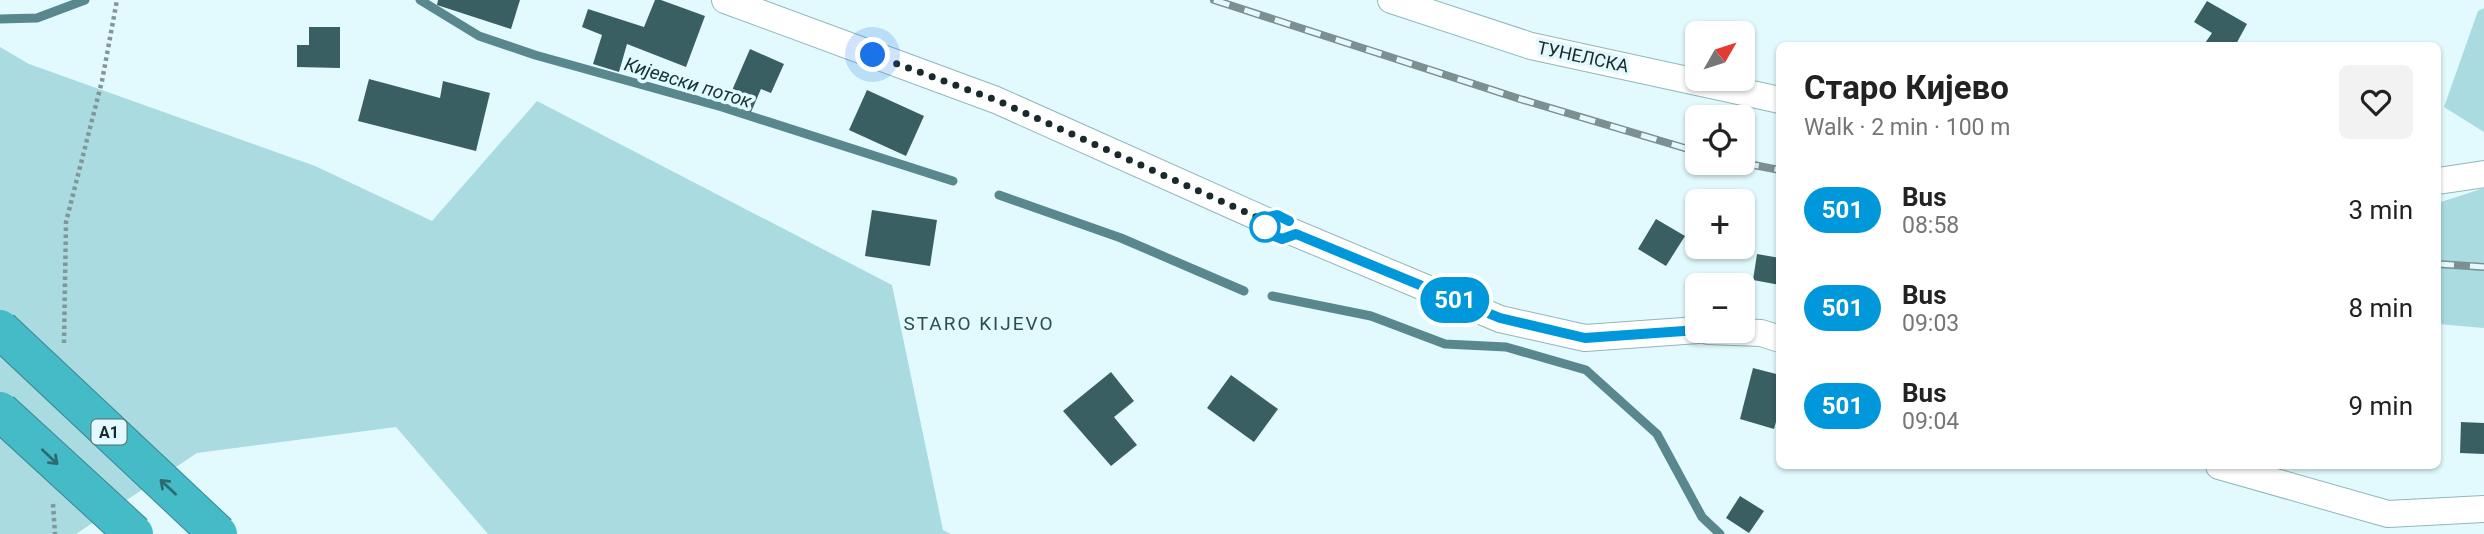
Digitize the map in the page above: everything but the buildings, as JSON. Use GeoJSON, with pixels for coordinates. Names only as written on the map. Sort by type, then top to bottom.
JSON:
{"type":"FeatureCollection","features":[{"type":"Feature","properties":{"kind":"highway","name":"A1"},"geometry":{"type":"LineString","coordinates":[[0,329],[218,534]]}},
{"type":"Feature","properties":{"kind":"highway"},"geometry":{"type":"LineString","coordinates":[[0,411],[134,534]]}},
{"type":"Feature","properties":{"kind":"street"},"geometry":{"type":"LineString","coordinates":[[725,0],[996,100],[1278,226],[1500,318],[1585,338],[1685,331]]}},
{"type":"Feature","properties":{"kind":"street","name":"ТУНЕЛСКА"},"geometry":{"type":"LineString","coordinates":[[1391,0],[1531,46],[1776,99]]}},
{"type":"Feature","properties":{"kind":"street"},"geometry":{"type":"LineString","coordinates":[[2441,181],[2484,174]]}},
{"type":"Feature","properties":{"kind":"street"},"geometry":{"type":"LineString","coordinates":[[1755,333],[1776,338]]}},
{"type":"Feature","properties":{"kind":"street"},"geometry":{"type":"LineString","coordinates":[[2230,469],[2388,514],[2484,509]]}},
{"type":"Feature","properties":{"kind":"path"},"geometry":{"type":"LineString","coordinates":[[64,354],[66,222],[102,81],[117,0]]}},
{"type":"Feature","properties":{"kind":"path"},"geometry":{"type":"LineString","coordinates":[[52,493],[54,534]]}},
{"type":"Feature","properties":{"kind":"shaded area"},"geometry":{"type":"Polygon","coordinates":[[[2484,8],[2484,132],[2444,107],[2478,11],[2484,8]]]}},
{"type":"Feature","properties":{"kind":"shaded area"},"geometry":{"type":"Polygon","coordinates":[[[0,47],[29,64],[315,166],[432,221],[537,101],[892,285],[943,530],[951,534],[488,534],[396,427],[197,453],[76,534],[0,534],[0,47]]]}},
{"type":"Feature","properties":{"kind":"shaded area"},"geometry":{"type":"Polygon","coordinates":[[[2484,188],[2484,328],[2441,324],[2441,202],[2484,188]]]}},
{"type":"Feature","properties":{"kind":"waterway","name":"Кијевски поток"},"geometry":{"type":"LineString","coordinates":[[0,19],[37,18],[85,0]]}},
{"type":"Feature","properties":{"kind":"waterway","name":"Кијевски поток"},"geometry":{"type":"LineString","coordinates":[[420,0],[479,36],[535,55],[722,107],[953,181]]}},
{"type":"Feature","properties":{"kind":"waterway","name":"Кијевски поток"},"geometry":{"type":"LineString","coordinates":[[999,195],[1121,238],[1244,291]]}},
{"type":"Feature","properties":{"kind":"waterway","name":"Кијевски поток"},"geometry":{"type":"LineString","coordinates":[[1272,296],[1371,316],[1445,344],[1506,347],[1586,370],[1657,434],[1702,517],[1720,534]]}},
{"type":"Feature","properties":{"kind":"railway"},"geometry":{"type":"LineString","coordinates":[[1214,0],[1520,99],[1685,148]]}},
{"type":"Feature","properties":{"kind":"railway"},"geometry":{"type":"LineString","coordinates":[[1755,165],[1776,169]]}},
{"type":"Feature","properties":{"kind":"railway"},"geometry":{"type":"LineString","coordinates":[[2441,264],[2484,267]]}},
{"type":"Feature","properties":{"kind":"bus line","name":"501"},"geometry":{"type":"LineString","coordinates":[[1289,221],[1277,215],[1261,219],[1269,234],[1282,239],[1296,234],[1500,318],[1585,338],[1685,330]]}},
{"type":"Feature","properties":{"kind":"district","name":"STARO KIJEVO"},"geometry":{"type":"Point","coordinates":[979,323]}},
{"type":"Feature","properties":{"kind":"route"},"geometry":{"type":"LineString","coordinates":[[873,55],[996,100],[1261,219],[1265,227]]}}]}
